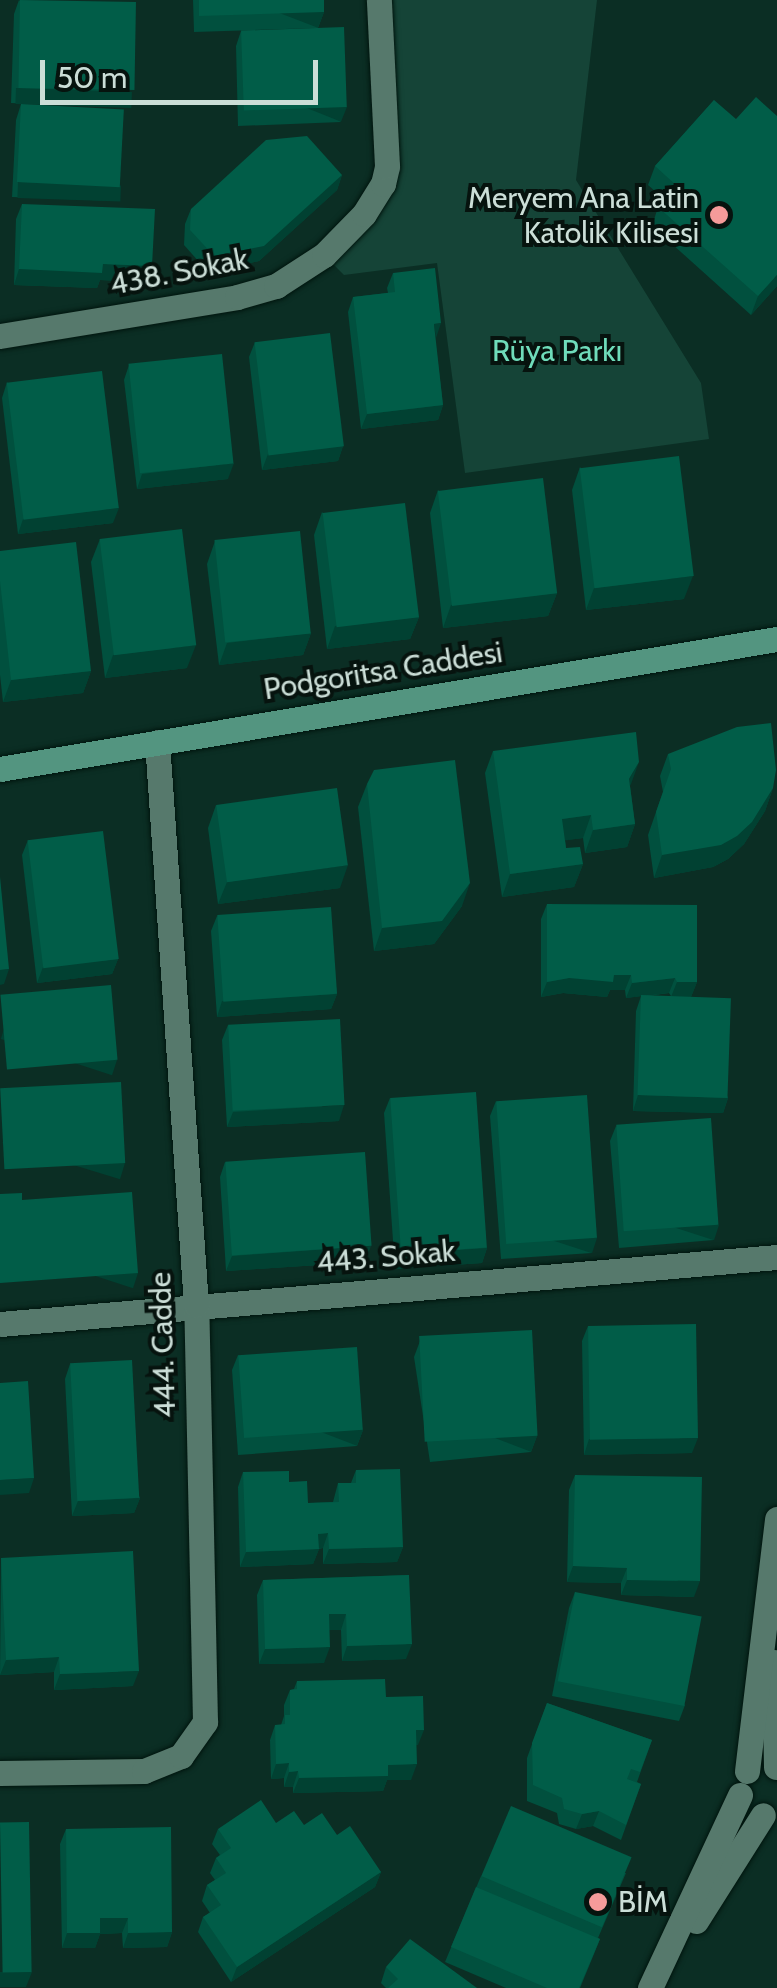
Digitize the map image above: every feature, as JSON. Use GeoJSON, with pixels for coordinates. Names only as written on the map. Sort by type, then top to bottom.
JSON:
{"type":"FeatureCollection","features":[{"type":"Feature","properties":{"kind":"main road","name":"Podgoritsa Caddesi"},"geometry":{"type":"LineString","coordinates":[[0,769],[777,639]]}},
{"type":"Feature","properties":{"kind":"street","name":"438. Sokak"},"geometry":{"type":"LineString","coordinates":[[0,336],[237,297],[276,286],[324,255],[364,214],[383,184],[387,166],[379,0]]}},
{"type":"Feature","properties":{"kind":"street","name":"444. Cadde"},"geometry":{"type":"LineString","coordinates":[[0,1773],[144,1771],[181,1756],[204,1722],[196,1305],[157,742]]}},
{"type":"Feature","properties":{"kind":"street","name":"443. Sokak"},"geometry":{"type":"LineString","coordinates":[[0,1324],[777,1257]]}},
{"type":"Feature","properties":{"kind":"street"},"geometry":{"type":"LineString","coordinates":[[651,1988],[743,1783],[777,1519]]}},
{"type":"Feature","properties":{"kind":"street"},"geometry":{"type":"LineString","coordinates":[[743,1783],[761,1764],[776,1767],[772,1574]]}},
{"type":"Feature","properties":{"kind":"street"},"geometry":{"type":"LineString","coordinates":[[651,1988],[772,1814],[748,1808],[743,1783]]}},
{"type":"Feature","properties":{"kind":"green space","name":"Rüya Parkı"},"geometry":{"type":"Polygon","coordinates":[[[379,0],[597,0],[576,180],[701,383],[709,439],[465,473],[437,263],[344,275],[324,255],[375,199],[379,0]]]}},
{"type":"Feature","properties":{"kind":"building"},"geometry":{"type":"Polygon","coordinates":[[[20,0],[136,2],[134,90],[18,88],[20,0]]]}},
{"type":"Feature","properties":{"kind":"building"},"geometry":{"type":"Polygon","coordinates":[[[199,0],[324,0],[324,12],[199,16],[199,0]]]}},
{"type":"Feature","properties":{"kind":"building"},"geometry":{"type":"Polygon","coordinates":[[[344,27],[347,107],[244,111],[241,31],[344,27]]]}},
{"type":"Feature","properties":{"kind":"building","name":"Meryem Ana Latin Katolik Kilisesi"},"geometry":{"type":"Polygon","coordinates":[[[756,97],[777,116],[777,275],[758,296],[658,207],[677,186],[655,166],[714,100],[736,119],[756,97]]]}},
{"type":"Feature","properties":{"kind":"building"},"geometry":{"type":"Polygon","coordinates":[[[21,104],[124,109],[120,187],[17,182],[21,104]]]}},
{"type":"Feature","properties":{"kind":"building"},"geometry":{"type":"Polygon","coordinates":[[[307,136],[342,175],[264,246],[214,256],[190,230],[191,209],[266,140],[307,136]]]}},
{"type":"Feature","properties":{"kind":"building"},"geometry":{"type":"Polygon","coordinates":[[[22,204],[155,209],[152,266],[103,264],[102,273],[19,269],[22,204]]]}},
{"type":"Feature","properties":{"kind":"building"},"geometry":{"type":"Polygon","coordinates":[[[435,268],[441,323],[434,324],[443,405],[367,414],[353,297],[395,292],[393,273],[435,268]]]}},
{"type":"Feature","properties":{"kind":"building"},"geometry":{"type":"Polygon","coordinates":[[[330,333],[344,446],[268,455],[255,342],[330,333]]]}},
{"type":"Feature","properties":{"kind":"building"},"geometry":{"type":"Polygon","coordinates":[[[222,354],[233,463],[140,473],[129,364],[222,354]]]}},
{"type":"Feature","properties":{"kind":"building"},"geometry":{"type":"Polygon","coordinates":[[[102,371],[119,508],[24,520],[7,383],[102,371]]]}},
{"type":"Feature","properties":{"kind":"building"},"geometry":{"type":"Polygon","coordinates":[[[679,456],[694,576],[594,588],[580,468],[679,456]]]}},
{"type":"Feature","properties":{"kind":"building"},"geometry":{"type":"Polygon","coordinates":[[[543,478],[557,593],[452,606],[438,491],[543,478]]]}},
{"type":"Feature","properties":{"kind":"building"},"geometry":{"type":"Polygon","coordinates":[[[405,503],[419,617],[337,627],[323,513],[405,503]]]}},
{"type":"Feature","properties":{"kind":"building"},"geometry":{"type":"Polygon","coordinates":[[[182,529],[196,645],[114,655],[100,539],[182,529]]]}},
{"type":"Feature","properties":{"kind":"building"},"geometry":{"type":"Polygon","coordinates":[[[300,531],[311,633],[225,642],[214,540],[300,531]]]}},
{"type":"Feature","properties":{"kind":"building"},"geometry":{"type":"Polygon","coordinates":[[[76,542],[91,671],[11,680],[0,551],[76,542]]]}},
{"type":"Feature","properties":{"kind":"building"},"geometry":{"type":"Polygon","coordinates":[[[771,723],[776,770],[773,788],[752,822],[721,845],[662,855],[656,812],[671,769],[668,754],[737,727],[771,723]]]}},
{"type":"Feature","properties":{"kind":"building"},"geometry":{"type":"Polygon","coordinates":[[[636,732],[639,762],[629,779],[635,824],[593,830],[591,815],[562,819],[566,848],[580,847],[583,864],[510,874],[493,751],[636,732]]]}},
{"type":"Feature","properties":{"kind":"building"},"geometry":{"type":"Polygon","coordinates":[[[455,760],[470,883],[442,921],[382,928],[367,784],[374,770],[455,760]]]}},
{"type":"Feature","properties":{"kind":"building"},"geometry":{"type":"Polygon","coordinates":[[[337,788],[348,865],[227,882],[216,805],[337,788]]]}},
{"type":"Feature","properties":{"kind":"building"},"geometry":{"type":"Polygon","coordinates":[[[103,831],[119,959],[43,968],[28,840],[103,831]]]}},
{"type":"Feature","properties":{"kind":"building"},"geometry":{"type":"Polygon","coordinates":[[[0,877],[9,969],[0,970],[0,877]]]}},
{"type":"Feature","properties":{"kind":"building"},"geometry":{"type":"Polygon","coordinates":[[[547,904],[697,905],[697,982],[677,982],[675,978],[632,983],[631,975],[614,975],[613,982],[569,978],[547,982],[547,904]]]}},
{"type":"Feature","properties":{"kind":"building"},"geometry":{"type":"Polygon","coordinates":[[[331,907],[337,994],[223,1002],[217,915],[331,907]]]}},
{"type":"Feature","properties":{"kind":"building"},"geometry":{"type":"Polygon","coordinates":[[[111,985],[118,1060],[7,1069],[0,995],[111,985]]]}},
{"type":"Feature","properties":{"kind":"building"},"geometry":{"type":"Polygon","coordinates":[[[641,995],[731,998],[727,1098],[638,1095],[641,995]]]}},
{"type":"Feature","properties":{"kind":"building"},"geometry":{"type":"Polygon","coordinates":[[[340,1019],[345,1105],[233,1111],[228,1025],[340,1019]]]}},
{"type":"Feature","properties":{"kind":"building"},"geometry":{"type":"Polygon","coordinates":[[[121,1082],[125,1163],[4,1169],[0,1088],[121,1082]]]}},
{"type":"Feature","properties":{"kind":"building"},"geometry":{"type":"Polygon","coordinates":[[[476,1092],[487,1248],[401,1254],[390,1098],[476,1092]]]}},
{"type":"Feature","properties":{"kind":"building"},"geometry":{"type":"Polygon","coordinates":[[[587,1095],[597,1238],[506,1244],[496,1101],[587,1095]]]}},
{"type":"Feature","properties":{"kind":"building"},"geometry":{"type":"Polygon","coordinates":[[[711,1118],[718,1225],[624,1231],[616,1125],[711,1118]]]}},
{"type":"Feature","properties":{"kind":"building"},"geometry":{"type":"Polygon","coordinates":[[[365,1152],[372,1246],[232,1256],[225,1162],[365,1152]]]}},
{"type":"Feature","properties":{"kind":"building"},"geometry":{"type":"Polygon","coordinates":[[[132,1192],[138,1273],[0,1283],[0,1194],[22,1193],[22,1200],[132,1192]]]}},
{"type":"Feature","properties":{"kind":"building"},"geometry":{"type":"Polygon","coordinates":[[[696,1324],[698,1438],[590,1440],[588,1326],[696,1324]]]}},
{"type":"Feature","properties":{"kind":"building"},"geometry":{"type":"Polygon","coordinates":[[[532,1330],[538,1436],[425,1442],[419,1336],[532,1330]]]}},
{"type":"Feature","properties":{"kind":"building"},"geometry":{"type":"Polygon","coordinates":[[[357,1347],[363,1430],[244,1438],[238,1355],[357,1347]]]}},
{"type":"Feature","properties":{"kind":"building"},"geometry":{"type":"Polygon","coordinates":[[[132,1360],[139,1498],[77,1501],[70,1363],[132,1360]]]}},
{"type":"Feature","properties":{"kind":"building"},"geometry":{"type":"Polygon","coordinates":[[[28,1381],[34,1478],[0,1480],[0,1383],[28,1381]]]}},
{"type":"Feature","properties":{"kind":"building"},"geometry":{"type":"Polygon","coordinates":[[[400,1469],[403,1547],[329,1549],[328,1533],[318,1534],[319,1549],[246,1552],[243,1472],[289,1471],[289,1482],[307,1481],[308,1503],[339,1502],[338,1483],[356,1483],[356,1470],[400,1469]]]}},
{"type":"Feature","properties":{"kind":"building"},"geometry":{"type":"Polygon","coordinates":[[[575,1475],[702,1477],[700,1581],[627,1580],[627,1568],[573,1566],[575,1475]]]}},
{"type":"Feature","properties":{"kind":"building"},"geometry":{"type":"Polygon","coordinates":[[[133,1551],[139,1671],[60,1674],[59,1657],[6,1660],[1,1558],[133,1551]]]}},
{"type":"Feature","properties":{"kind":"building"},"geometry":{"type":"Polygon","coordinates":[[[409,1575],[412,1644],[347,1646],[346,1614],[329,1614],[330,1647],[265,1649],[263,1580],[409,1575]]]}},
{"type":"Feature","properties":{"kind":"building"},"geometry":{"type":"Polygon","coordinates":[[[575,1592],[702,1617],[684,1706],[558,1681],[575,1592]]]}},
{"type":"Feature","properties":{"kind":"building"},"geometry":{"type":"Polygon","coordinates":[[[385,1679],[386,1697],[423,1696],[424,1730],[416,1730],[417,1764],[388,1765],[388,1776],[299,1778],[298,1771],[289,1772],[289,1763],[276,1764],[275,1725],[285,1724],[285,1715],[290,1715],[290,1690],[297,1689],[297,1681],[385,1679]]]}},
{"type":"Feature","properties":{"kind":"building"},"geometry":{"type":"Polygon","coordinates":[[[547,1703],[652,1740],[640,1772],[631,1769],[627,1779],[641,1784],[626,1825],[599,1811],[582,1814],[564,1809],[562,1798],[533,1785],[532,1743],[547,1703]]]}},
{"type":"Feature","properties":{"kind":"building"},"geometry":{"type":"Polygon","coordinates":[[[261,1800],[276,1823],[294,1811],[304,1825],[322,1813],[337,1835],[350,1826],[381,1872],[237,1967],[203,1917],[221,1905],[207,1885],[226,1873],[216,1858],[231,1848],[218,1829],[261,1800]]]}},
{"type":"Feature","properties":{"kind":"building"},"geometry":{"type":"Polygon","coordinates":[[[511,1806],[632,1857],[602,1927],[481,1876],[511,1806]]]}},
{"type":"Feature","properties":{"kind":"building"},"geometry":{"type":"Polygon","coordinates":[[[29,1822],[32,1972],[3,1972],[0,1823],[29,1822]]]}},
{"type":"Feature","properties":{"kind":"building"},"geometry":{"type":"Polygon","coordinates":[[[171,1827],[172,1932],[128,1933],[128,1918],[100,1918],[100,1933],[67,1933],[66,1829],[171,1827]]]}},
{"type":"Feature","properties":{"kind":"building"},"geometry":{"type":"Polygon","coordinates":[[[476,1887],[600,1939],[579,1988],[547,1988],[451,1947],[476,1887]]]}},
{"type":"Feature","properties":{"kind":"building"},"geometry":{"type":"Polygon","coordinates":[[[410,1939],[477,1988],[388,1988],[398,1979],[386,1967],[410,1939]]]}},
{"type":"Feature","properties":{"kind":"place","name":"Meryem Ana Latin Katolik Kilisesi"},"geometry":{"type":"Point","coordinates":[719,215]}},
{"type":"Feature","properties":{"kind":"place","name":"BİM"},"geometry":{"type":"Point","coordinates":[598,1902]}}]}
